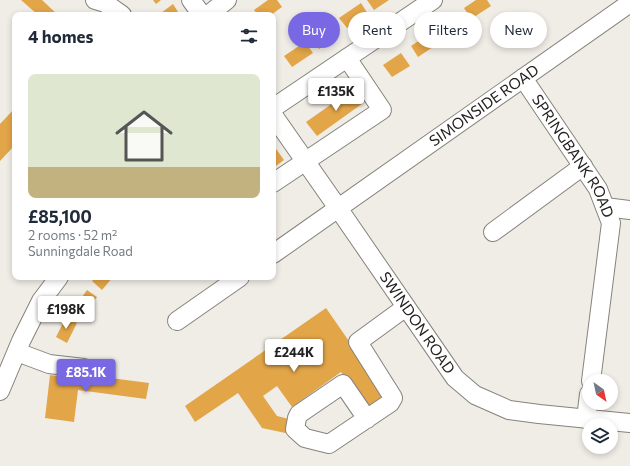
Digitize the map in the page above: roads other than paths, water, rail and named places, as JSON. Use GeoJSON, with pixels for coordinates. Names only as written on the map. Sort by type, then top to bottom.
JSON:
{"type":"FeatureCollection","features":[{"type":"Feature","properties":{"kind":"street"},"geometry":{"type":"LineString","coordinates":[[95,0],[105,3],[118,12]]}},
{"type":"Feature","properties":{"kind":"street"},"geometry":{"type":"LineString","coordinates":[[191,0],[200,12]]}},
{"type":"Feature","properties":{"kind":"street"},"geometry":{"type":"LineString","coordinates":[[212,12],[227,0]]}},
{"type":"Feature","properties":{"kind":"street"},"geometry":{"type":"LineString","coordinates":[[276,106],[433,0]]}},
{"type":"Feature","properties":{"kind":"street","name":"SIMONSIDE ROAD"},"geometry":{"type":"LineString","coordinates":[[276,252],[630,3]]}},
{"type":"Feature","properties":{"kind":"street"},"geometry":{"type":"LineString","coordinates":[[276,181],[382,110],[347,58]]}},
{"type":"Feature","properties":{"kind":"street","name":"SPRINGBANK ROAD"},"geometry":{"type":"LineString","coordinates":[[523,78],[598,189],[611,223],[592,374]]}},
{"type":"Feature","properties":{"kind":"street","name":"SWINDON ROAD"},"geometry":{"type":"LineString","coordinates":[[276,119],[455,378],[475,395],[509,410],[582,419]]}},
{"type":"Feature","properties":{"kind":"street"},"geometry":{"type":"LineString","coordinates":[[493,232],[583,166]]}},
{"type":"Feature","properties":{"kind":"street"},"geometry":{"type":"LineString","coordinates":[[605,208],[630,210]]}},
{"type":"Feature","properties":{"kind":"street"},"geometry":{"type":"LineString","coordinates":[[0,392],[40,301],[57,280]]}},
{"type":"Feature","properties":{"kind":"street"},"geometry":{"type":"LineString","coordinates":[[177,321],[236,280]]}},
{"type":"Feature","properties":{"kind":"street"},"geometry":{"type":"LineString","coordinates":[[367,419],[390,402],[393,398],[358,342],[406,307]]}},
{"type":"Feature","properties":{"kind":"street"},"geometry":{"type":"LineString","coordinates":[[17,352],[49,364],[84,368]]}},
{"type":"Feature","properties":{"kind":"street","name":"SWINDON ROAD"},"geometry":{"type":"LineString","coordinates":[[618,422],[630,423]]}}]}
